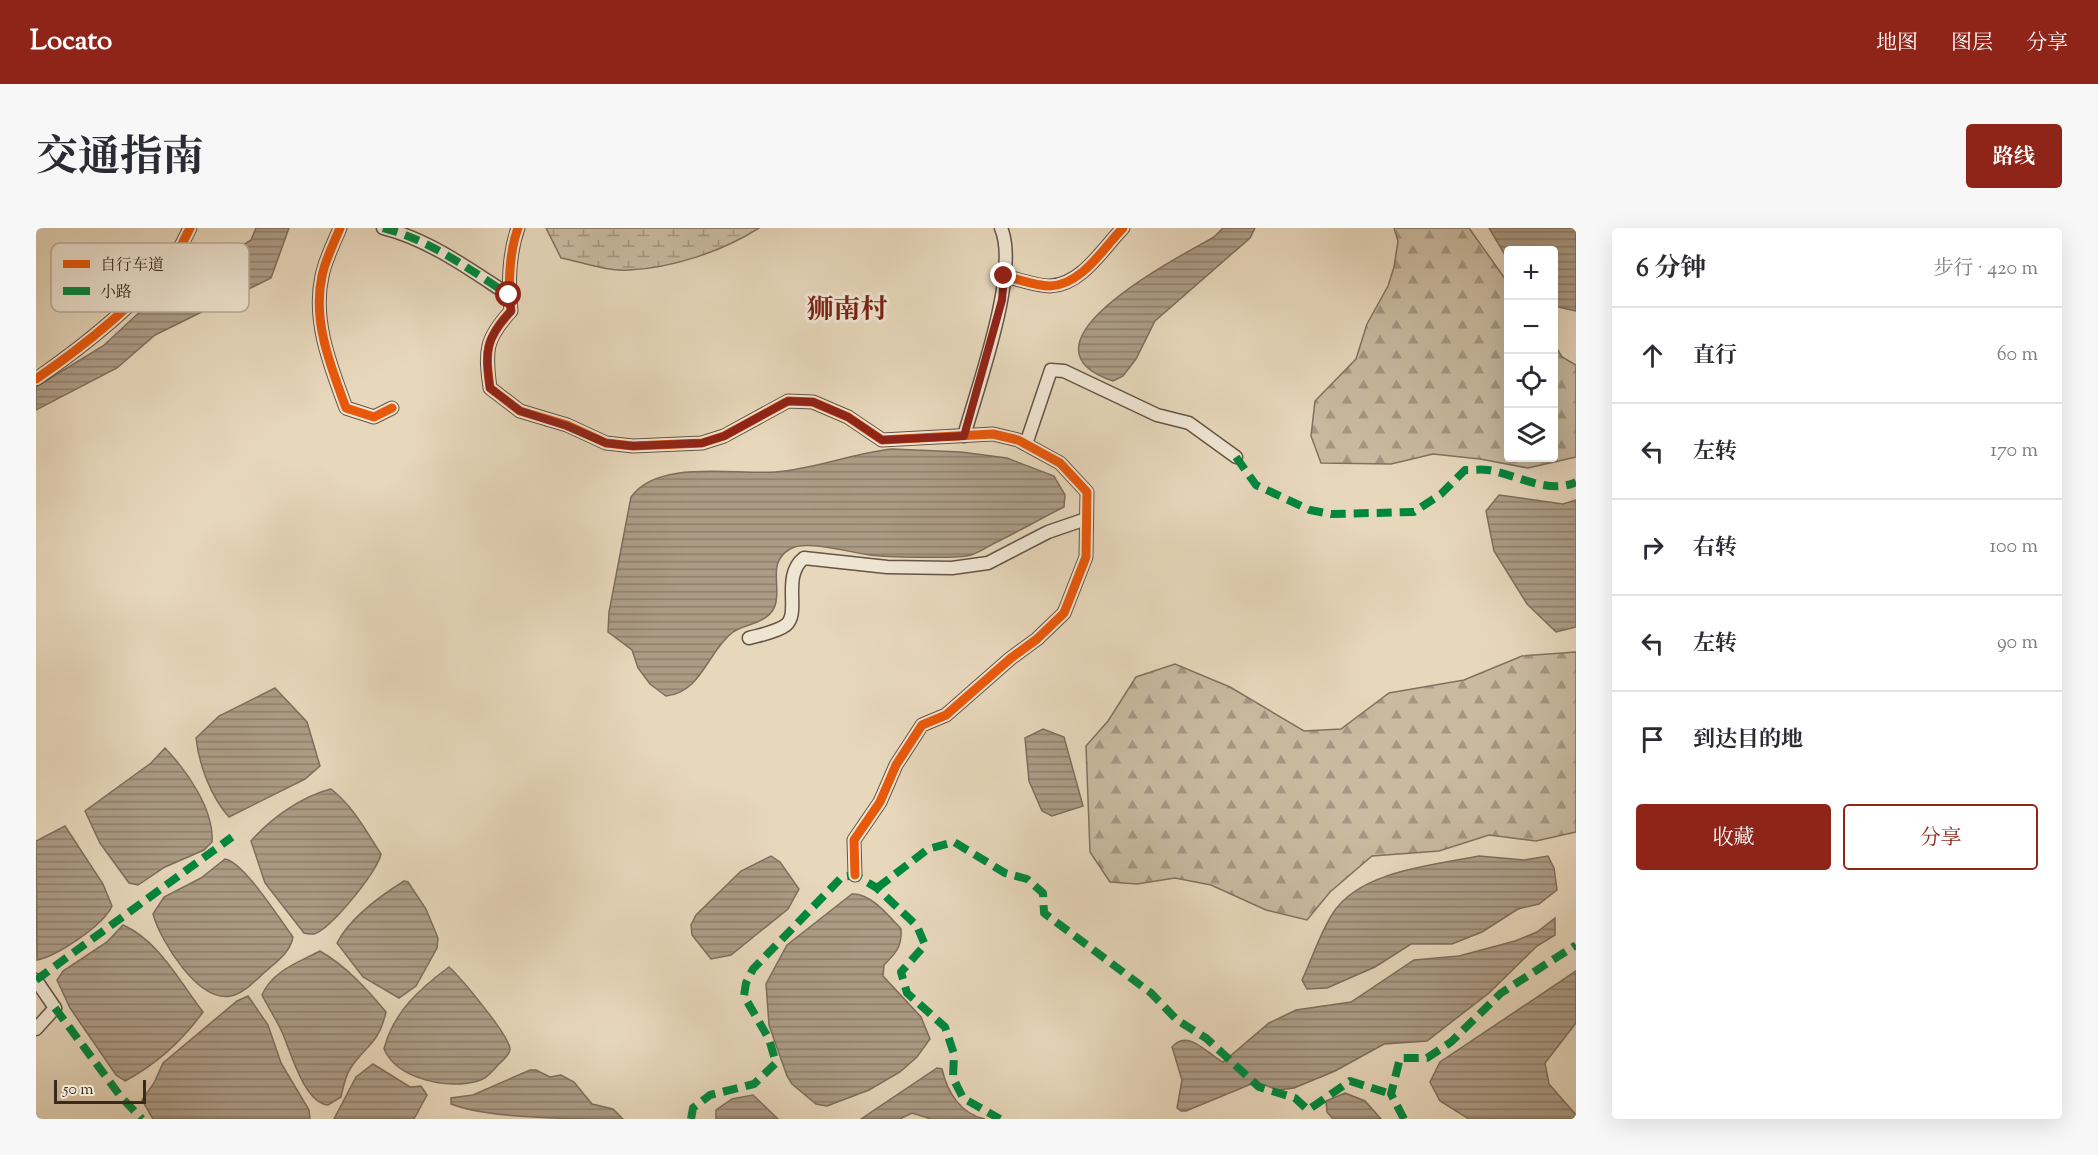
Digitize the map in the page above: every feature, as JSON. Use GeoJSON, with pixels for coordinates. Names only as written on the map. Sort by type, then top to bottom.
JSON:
{"type":"FeatureCollection","features":[{"type":"Feature","properties":{"kind":"street"},"geometry":{"type":"LineString","coordinates":[[181,243],[190,228]]}},
{"type":"Feature","properties":{"kind":"street"},"geometry":{"type":"LineString","coordinates":[[340,228],[322,276],[320,306],[327,358],[346,408],[374,417],[392,408]]}},
{"type":"Feature","properties":{"kind":"street"},"geometry":{"type":"LineString","coordinates":[[383,228],[402,233],[449,256],[509,295]]}},
{"type":"Feature","properties":{"kind":"street"},"geometry":{"type":"LineString","coordinates":[[518,228],[514,240],[509,295],[511,311],[493,331],[486,361],[490,388],[520,411],[567,426],[606,443],[633,446],[702,443],[724,436],[788,401],[813,402],[848,417],[882,440],[993,434],[1026,444],[1060,463],[1087,492],[1086,557],[1064,613],[1037,639],[1011,658],[946,715],[922,725],[896,765],[880,802],[854,840],[855,875]]}},
{"type":"Feature","properties":{"kind":"street"},"geometry":{"type":"LineString","coordinates":[[964,436],[1002,300],[1006,240],[1001,228]]}},
{"type":"Feature","properties":{"kind":"street"},"geometry":{"type":"LineString","coordinates":[[1004,276],[1051,286],[1076,276],[1098,260],[1123,228]]}},
{"type":"Feature","properties":{"kind":"street"},"geometry":{"type":"LineString","coordinates":[[36,379],[99,332],[121,312]]}},
{"type":"Feature","properties":{"kind":"street"},"geometry":{"type":"LineString","coordinates":[[1026,444],[1052,370],[1064,371],[1157,415],[1189,423],[1236,457]]}},
{"type":"Feature","properties":{"kind":"street"},"geometry":{"type":"LineString","coordinates":[[749,638],[786,625],[790,619],[792,575],[797,564],[804,558],[915,569],[952,568],[988,563],[1048,532],[1086,519]]}},
{"type":"Feature","properties":{"kind":"street"},"geometry":{"type":"LineString","coordinates":[[36,980],[55,1008],[36,1029]]}},
{"type":"Feature","properties":{"kind":"green space"},"geometry":{"type":"Polygon","coordinates":[[[546,228],[759,228],[730,244],[697,257],[646,269],[621,270],[561,258],[546,228]]]}},
{"type":"Feature","properties":{"kind":"green space"},"geometry":{"type":"Polygon","coordinates":[[[1394,228],[1469,228],[1504,277],[1504,462],[1554,462],[1528,468],[1480,459],[1433,454],[1391,464],[1321,463],[1311,436],[1315,401],[1356,359],[1367,324],[1388,286],[1398,241],[1394,228]]]}},
{"type":"Feature","properties":{"kind":"green space"},"geometry":{"type":"Polygon","coordinates":[[[1558,350],[1562,357],[1576,365],[1576,457],[1558,461],[1558,350]]]}},
{"type":"Feature","properties":{"kind":"green space"},"geometry":{"type":"Polygon","coordinates":[[[1576,652],[1576,832],[1536,841],[1489,835],[1439,851],[1372,856],[1330,892],[1307,920],[1266,910],[1211,885],[1175,878],[1137,884],[1110,882],[1090,852],[1086,746],[1108,721],[1136,677],[1175,664],[1230,687],[1304,731],[1341,729],[1389,693],[1464,680],[1522,656],[1576,652]]]}},
{"type":"Feature","properties":{"kind":"shaded area"},"geometry":{"type":"Polygon","coordinates":[[[256,228],[289,228],[271,278],[249,289],[249,243],[246,243],[251,240],[256,228]]]}},
{"type":"Feature","properties":{"kind":"shaded area"},"geometry":{"type":"Polygon","coordinates":[[[1223,228],[1255,228],[1250,238],[1155,321],[1136,359],[1123,376],[1113,381],[1085,365],[1079,346],[1089,325],[1110,303],[1138,282],[1214,237],[1223,228]]]}},
{"type":"Feature","properties":{"kind":"shaded area"},"geometry":{"type":"Polygon","coordinates":[[[1489,228],[1576,228],[1576,311],[1558,307],[1558,246],[1504,246],[1504,253],[1489,228]]]}},
{"type":"Feature","properties":{"kind":"shaded area"},"geometry":{"type":"Polygon","coordinates":[[[140,312],[202,312],[155,335],[117,368],[36,410],[36,387],[103,346],[140,312]]]}},
{"type":"Feature","properties":{"kind":"shaded area"},"geometry":{"type":"Polygon","coordinates":[[[892,449],[961,452],[1007,458],[1054,476],[1065,495],[1064,507],[971,555],[953,557],[878,556],[807,545],[790,549],[783,554],[777,566],[777,595],[774,609],[758,622],[733,632],[724,640],[696,679],[678,693],[666,696],[650,684],[638,668],[632,650],[608,632],[609,612],[631,497],[643,485],[659,477],[678,473],[775,472],[805,468],[892,449]]]}},
{"type":"Feature","properties":{"kind":"shaded area"},"geometry":{"type":"Polygon","coordinates":[[[1499,495],[1563,504],[1576,500],[1576,627],[1556,632],[1527,604],[1494,551],[1486,511],[1499,495]]]}},
{"type":"Feature","properties":{"kind":"shaded area"},"geometry":{"type":"Polygon","coordinates":[[[275,688],[307,722],[320,766],[305,779],[229,817],[207,780],[196,738],[219,716],[275,688]]]}},
{"type":"Feature","properties":{"kind":"shaded area"},"geometry":{"type":"Polygon","coordinates":[[[1043,729],[1064,737],[1083,806],[1052,816],[1042,811],[1029,781],[1025,738],[1043,729]]]}},
{"type":"Feature","properties":{"kind":"shaded area"},"geometry":{"type":"Polygon","coordinates":[[[165,748],[198,791],[209,817],[212,842],[204,850],[165,867],[138,885],[129,883],[100,843],[85,811],[151,763],[165,748]]]}},
{"type":"Feature","properties":{"kind":"shaded area"},"geometry":{"type":"Polygon","coordinates":[[[331,789],[353,811],[381,854],[363,886],[331,922],[314,934],[306,934],[265,883],[251,841],[287,809],[320,792],[331,789]]]}},
{"type":"Feature","properties":{"kind":"shaded area"},"geometry":{"type":"Polygon","coordinates":[[[65,826],[103,884],[112,906],[100,922],[79,939],[56,953],[37,960],[36,841],[65,826]]]}},
{"type":"Feature","properties":{"kind":"shaded area"},"geometry":{"type":"Polygon","coordinates":[[[771,856],[780,862],[799,889],[788,909],[731,955],[711,959],[692,935],[691,925],[696,915],[741,871],[771,856]]]}},
{"type":"Feature","properties":{"kind":"shaded area"},"geometry":{"type":"Polygon","coordinates":[[[1479,856],[1524,860],[1548,856],[1554,868],[1557,890],[1539,904],[1518,909],[1482,932],[1452,944],[1411,944],[1375,967],[1327,988],[1307,989],[1302,980],[1320,937],[1333,913],[1345,899],[1379,879],[1399,872],[1479,856]]]}},
{"type":"Feature","properties":{"kind":"shaded area"},"geometry":{"type":"Polygon","coordinates":[[[225,859],[242,870],[293,937],[289,948],[278,961],[249,986],[231,996],[218,996],[206,990],[182,967],[164,939],[153,914],[164,897],[201,878],[225,859]]]}},
{"type":"Feature","properties":{"kind":"shaded area"},"geometry":{"type":"Polygon","coordinates":[[[404,881],[408,882],[426,909],[438,938],[437,948],[416,986],[399,998],[363,977],[337,943],[358,916],[404,881]]]}},
{"type":"Feature","properties":{"kind":"shaded area"},"geometry":{"type":"Polygon","coordinates":[[[852,894],[873,901],[901,929],[899,945],[884,965],[883,976],[921,1017],[930,1039],[917,1057],[900,1072],[869,1090],[827,1106],[816,1104],[792,1084],[787,1076],[769,1025],[766,984],[787,945],[852,894]]]}},
{"type":"Feature","properties":{"kind":"shaded area"},"geometry":{"type":"Polygon","coordinates":[[[1555,918],[1555,935],[1537,946],[1489,993],[1427,1041],[1384,1044],[1335,1071],[1294,1088],[1278,1090],[1256,1082],[1186,1111],[1177,1108],[1182,1080],[1172,1047],[1178,1042],[1184,1040],[1198,1044],[1223,1062],[1269,1023],[1296,1010],[1351,1002],[1414,960],[1459,956],[1515,941],[1537,932],[1555,918]]]}},
{"type":"Feature","properties":{"kind":"shaded area"},"geometry":{"type":"Polygon","coordinates":[[[123,925],[136,932],[158,951],[203,1012],[168,1051],[125,1081],[116,1075],[70,1008],[57,980],[63,971],[107,942],[123,925]]]}},
{"type":"Feature","properties":{"kind":"shaded area"},"geometry":{"type":"Polygon","coordinates":[[[320,951],[356,978],[386,1012],[379,1032],[348,1072],[341,1097],[328,1105],[312,1096],[305,1086],[282,1032],[262,995],[279,973],[320,951]]]}},
{"type":"Feature","properties":{"kind":"shaded area"},"geometry":{"type":"Polygon","coordinates":[[[449,967],[502,1032],[510,1049],[506,1057],[481,1080],[452,1084],[425,1080],[400,1068],[384,1049],[388,1036],[401,1013],[427,984],[449,967]]]}},
{"type":"Feature","properties":{"kind":"shaded area"},"geometry":{"type":"Polygon","coordinates":[[[1576,971],[1576,1023],[1545,1063],[1549,1084],[1576,1115],[1576,1119],[1469,1119],[1440,1101],[1430,1082],[1440,1062],[1576,971]]]}},
{"type":"Feature","properties":{"kind":"shaded area"},"geometry":{"type":"Polygon","coordinates":[[[248,996],[268,1025],[281,1063],[309,1110],[310,1119],[153,1119],[142,1100],[154,1083],[163,1063],[237,1001],[248,996]]]}},
{"type":"Feature","properties":{"kind":"shaded area"},"geometry":{"type":"Polygon","coordinates":[[[373,1064],[410,1087],[421,1086],[427,1095],[414,1119],[334,1119],[356,1077],[373,1064]]]}},
{"type":"Feature","properties":{"kind":"shaded area"},"geometry":{"type":"Polygon","coordinates":[[[937,1068],[942,1069],[951,1093],[962,1107],[985,1119],[931,1119],[912,1113],[900,1119],[861,1119],[937,1068]]]}},
{"type":"Feature","properties":{"kind":"shaded area"},"geometry":{"type":"Polygon","coordinates":[[[530,1070],[536,1070],[550,1077],[561,1075],[574,1082],[592,1104],[613,1109],[623,1119],[559,1118],[487,1113],[451,1104],[451,1098],[473,1095],[530,1070]]]}},
{"type":"Feature","properties":{"kind":"shaded area"},"geometry":{"type":"Polygon","coordinates":[[[1345,1093],[1365,1101],[1381,1119],[1333,1119],[1327,1112],[1326,1101],[1345,1093]]]}},
{"type":"Feature","properties":{"kind":"shaded area"},"geometry":{"type":"Polygon","coordinates":[[[753,1095],[778,1119],[716,1119],[716,1110],[732,1099],[753,1095]]]}},
{"type":"Feature","properties":{"kind":"marked path"},"geometry":{"type":"LineString","coordinates":[[383,228],[433,248],[509,295]]}},
{"type":"Feature","properties":{"kind":"marked path"},"geometry":{"type":"LineString","coordinates":[[1236,457],[1256,485],[1310,510],[1331,514],[1414,512],[1441,494],[1465,470],[1488,470],[1543,485],[1555,486],[1576,482]]}},
{"type":"Feature","properties":{"kind":"marked path"},"geometry":{"type":"LineString","coordinates":[[36,980],[232,837]]}},
{"type":"Feature","properties":{"kind":"marked path"},"geometry":{"type":"LineString","coordinates":[[877,888],[928,849],[954,842],[1005,873],[1027,879],[1043,893],[1044,913],[1151,993],[1177,1020],[1206,1038],[1259,1087],[1295,1098],[1308,1110],[1350,1081],[1391,1094]]}},
{"type":"Feature","properties":{"kind":"marked path"},"geometry":{"type":"LineString","coordinates":[[691,1119],[693,1108],[710,1095],[754,1084],[776,1063],[769,1039],[744,996],[746,983],[753,969],[842,877],[855,875],[877,888],[917,926],[925,945],[901,972],[907,993],[945,1027],[954,1054],[953,1078],[963,1098],[1000,1119]]}},
{"type":"Feature","properties":{"kind":"marked path"},"geometry":{"type":"LineString","coordinates":[[1404,1119],[1391,1094],[1400,1058],[1427,1058],[1451,1042],[1501,993],[1576,945]]}},
{"type":"Feature","properties":{"kind":"marked path"},"geometry":{"type":"LineString","coordinates":[[55,1008],[121,1097],[142,1119]]}},
{"type":"Feature","properties":{"kind":"cycle path"},"geometry":{"type":"LineString","coordinates":[[183,243],[190,228]]}},
{"type":"Feature","properties":{"kind":"cycle path"},"geometry":{"type":"LineString","coordinates":[[340,228],[325,264],[320,293],[321,327],[329,360],[346,408],[374,417],[392,408]]}},
{"type":"Feature","properties":{"kind":"cycle path"},"geometry":{"type":"LineString","coordinates":[[518,228],[510,269],[511,311],[492,338],[488,364],[490,388],[520,411],[567,425],[606,443],[633,446],[702,443],[724,436],[788,401],[813,402],[848,417],[882,440],[993,434],[1018,440],[1060,463],[1087,492],[1086,557],[1064,613],[1037,639],[1011,658],[946,715],[922,725],[896,765],[880,802],[854,840],[855,875]]}},
{"type":"Feature","properties":{"kind":"cycle path"},"geometry":{"type":"LineString","coordinates":[[1004,276],[1045,286],[1062,284],[1091,264],[1123,228]]}},
{"type":"Feature","properties":{"kind":"cycle path"},"geometry":{"type":"LineString","coordinates":[[36,379],[89,340],[122,312]]}},
{"type":"Feature","properties":{"kind":"district","name":"狮南村"},"geometry":{"type":"Point","coordinates":[847,309]}},
{"type":"Feature","properties":{"kind":"route"},"geometry":{"type":"LineString","coordinates":[[509,295],[511,311],[493,331],[486,361],[490,388],[520,411],[567,426],[606,443],[633,446],[702,443],[724,436],[788,401],[813,402],[848,417],[882,440],[924,439],[964,436],[1002,300],[1004,276]]}}]}
